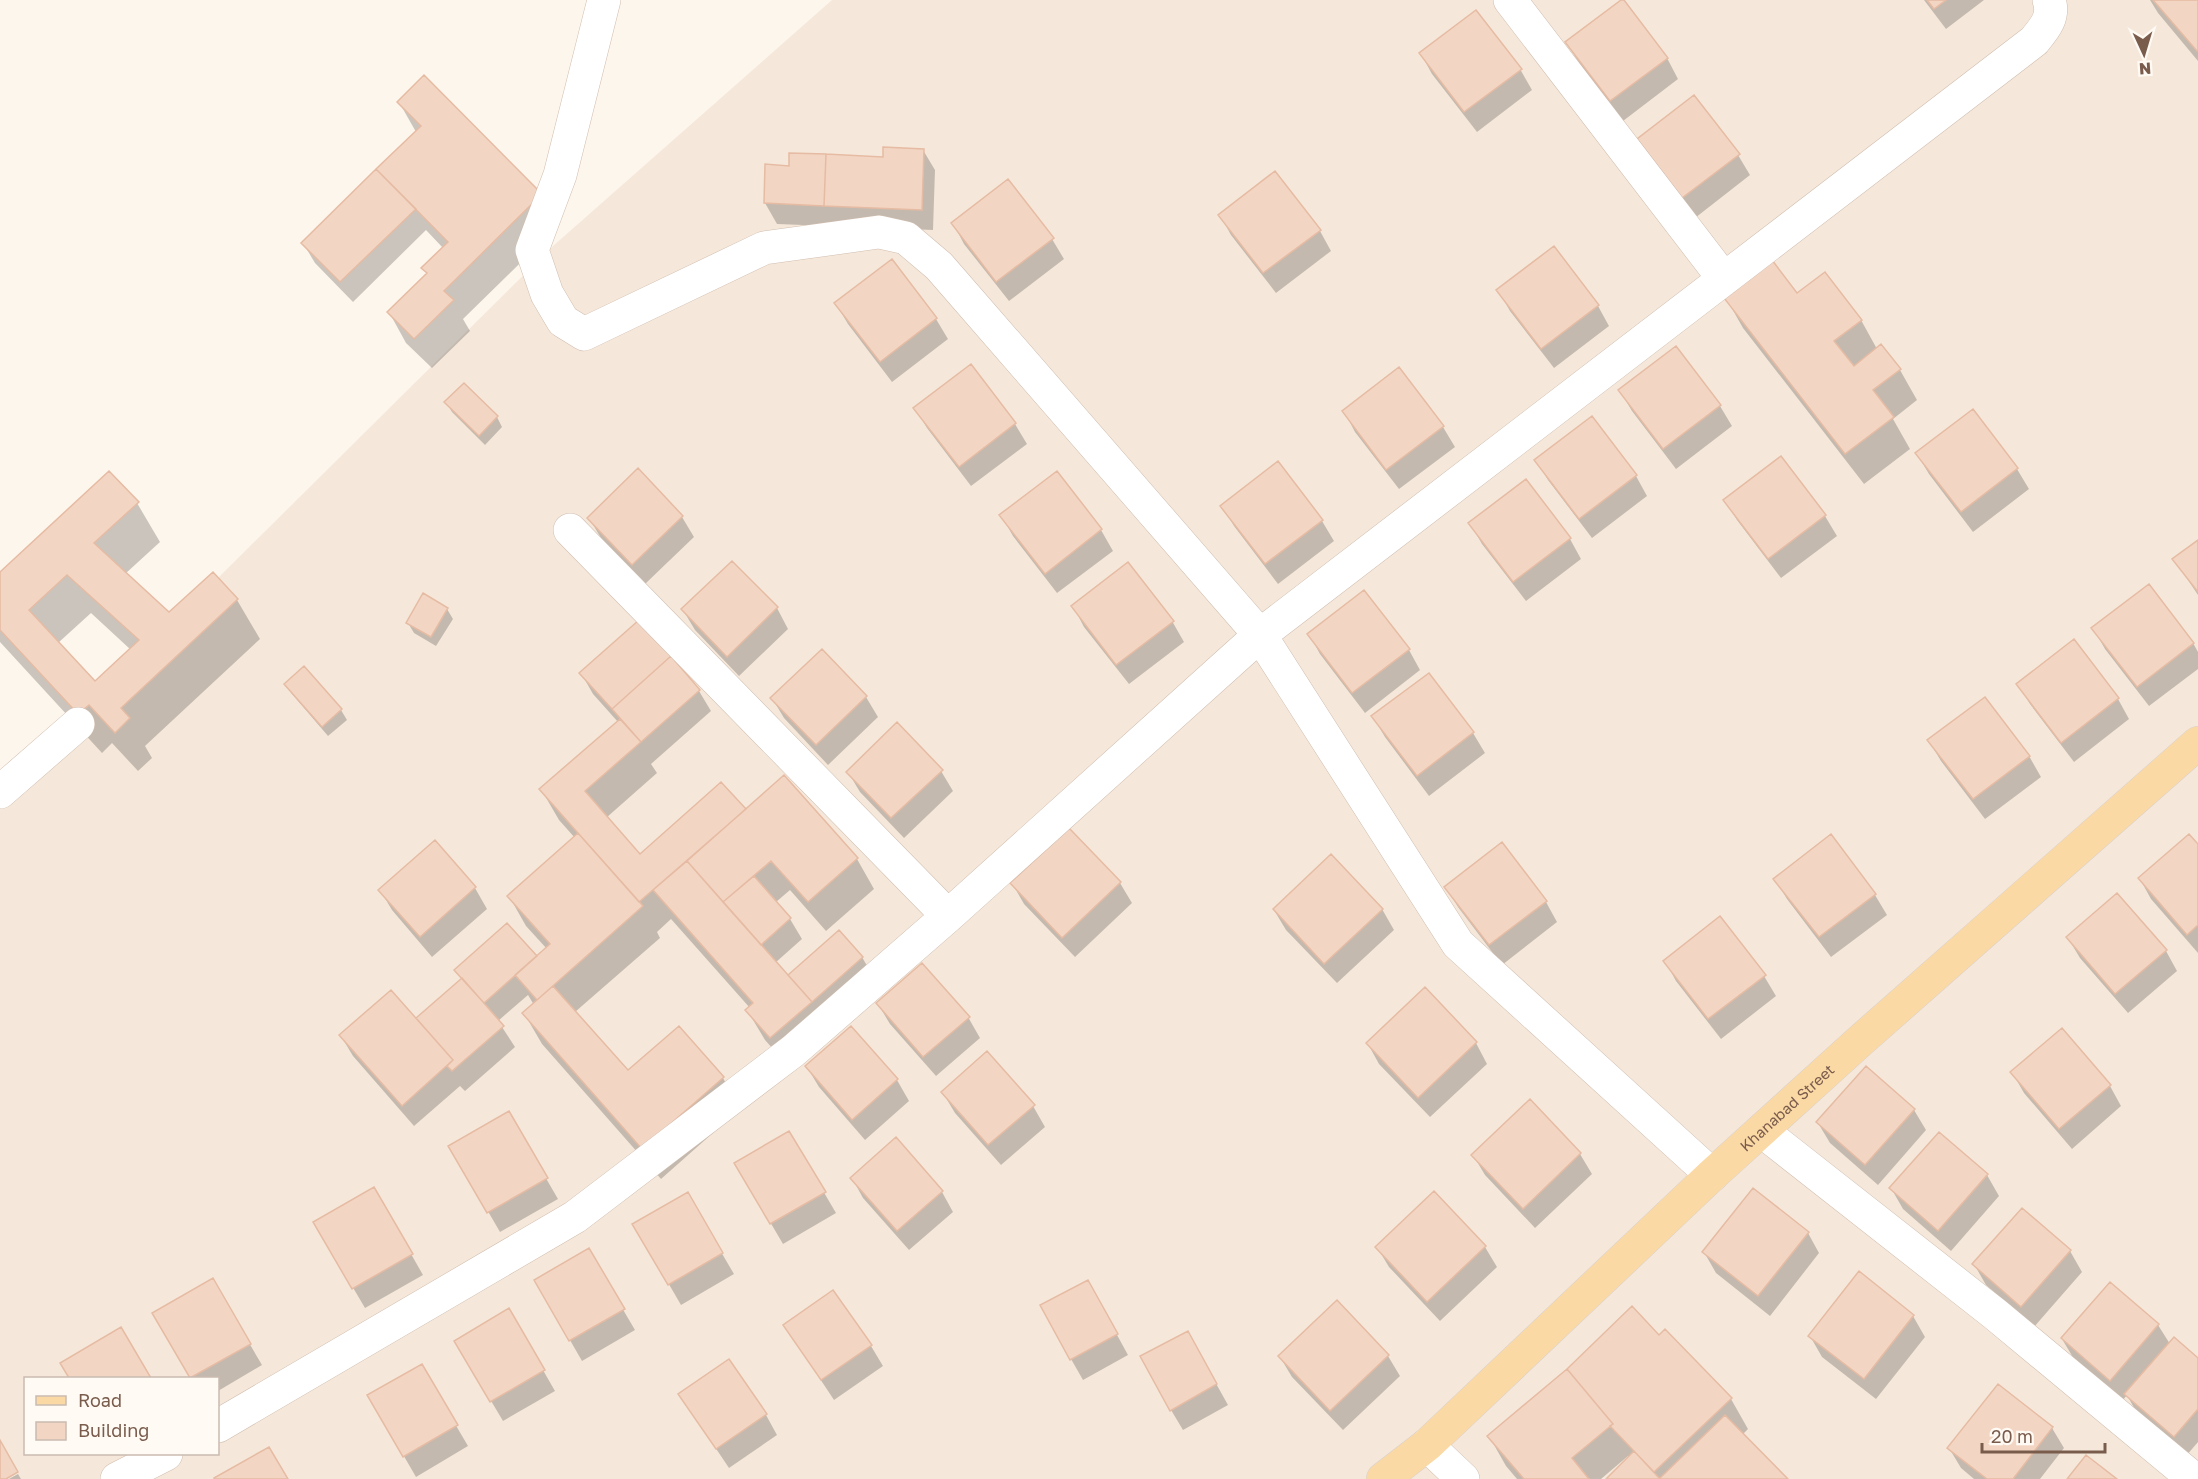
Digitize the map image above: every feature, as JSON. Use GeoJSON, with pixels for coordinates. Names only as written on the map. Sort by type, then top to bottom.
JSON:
{"type":"FeatureCollection","features":[{"type":"Feature","properties":{"kind":"main road","name":"Khanabad Street"},"geometry":{"type":"LineString","coordinates":[[1383,1479],[1427,1445],[1712,1175],[1860,1041],[2198,743]]}},
{"type":"Feature","properties":{"kind":"street"},"geometry":{"type":"LineString","coordinates":[[604,0],[560,175],[532,250],[546,294],[563,321],[584,334],[764,248],[879,232],[906,238],[939,266],[1260,635],[1458,944],[1712,1175]]}},
{"type":"Feature","properties":{"kind":"street"},"geometry":{"type":"LineString","coordinates":[[1510,0],[1724,279]]}},
{"type":"Feature","properties":{"kind":"street"},"geometry":{"type":"LineString","coordinates":[[219,1425],[574,1217],[793,1051],[948,916],[1260,635],[2034,41],[2049,23],[2051,4],[2049,0]]}},
{"type":"Feature","properties":{"kind":"street"},"geometry":{"type":"LineString","coordinates":[[570,530],[948,916]]}},
{"type":"Feature","properties":{"kind":"street"},"geometry":{"type":"LineString","coordinates":[[0,792],[78,724]]}},
{"type":"Feature","properties":{"kind":"street"},"geometry":{"type":"LineString","coordinates":[[1762,1131],[1995,1314],[2194,1479]]}},
{"type":"Feature","properties":{"kind":"street"},"geometry":{"type":"LineString","coordinates":[[1427,1445],[1463,1479]]}},
{"type":"Feature","properties":{"kind":"street"},"geometry":{"type":"LineString","coordinates":[[117,1479],[164,1455]]}},
{"type":"Feature","properties":{"kind":"shaded area"},"geometry":{"type":"Polygon","coordinates":[[[832,0],[2198,0],[2198,1479],[0,1479],[0,794],[553,246],[832,0]]]}},
{"type":"Feature","properties":{"kind":"building"},"geometry":{"type":"Polygon","coordinates":[[[1624,0],[1668,58],[1610,101],[1565,42],[1624,0]]]}},
{"type":"Feature","properties":{"kind":"building"},"geometry":{"type":"Polygon","coordinates":[[[1927,0],[1946,0],[1934,9],[1927,0]]]}},
{"type":"Feature","properties":{"kind":"building"},"geometry":{"type":"Polygon","coordinates":[[[2153,0],[2198,0],[2197,51],[2153,0]]]}},
{"type":"Feature","properties":{"kind":"building"},"geometry":{"type":"Polygon","coordinates":[[[1476,10],[1522,69],[1464,112],[1419,53],[1476,10]]]}},
{"type":"Feature","properties":{"kind":"building"},"geometry":{"type":"Polygon","coordinates":[[[424,75],[542,194],[444,291],[454,300],[414,339],[387,312],[427,273],[421,268],[448,242],[376,169],[421,126],[397,102],[424,75]]]}},
{"type":"Feature","properties":{"kind":"building"},"geometry":{"type":"Polygon","coordinates":[[[1694,95],[1740,154],[1682,198],[1637,139],[1694,95]]]}},
{"type":"Feature","properties":{"kind":"building"},"geometry":{"type":"Polygon","coordinates":[[[883,147],[924,149],[922,210],[824,206],[826,154],[883,157],[883,147]]]}},
{"type":"Feature","properties":{"kind":"building"},"geometry":{"type":"Polygon","coordinates":[[[789,153],[826,154],[824,206],[764,203],[765,164],[789,166],[789,153]]]}},
{"type":"Feature","properties":{"kind":"building"},"geometry":{"type":"Polygon","coordinates":[[[376,169],[416,209],[340,282],[301,243],[376,169]]]}},
{"type":"Feature","properties":{"kind":"building"},"geometry":{"type":"Polygon","coordinates":[[[1275,171],[1321,230],[1263,273],[1218,215],[1275,171]]]}},
{"type":"Feature","properties":{"kind":"building"},"geometry":{"type":"Polygon","coordinates":[[[1008,179],[1054,238],[996,282],[951,223],[1008,179]]]}},
{"type":"Feature","properties":{"kind":"building"},"geometry":{"type":"Polygon","coordinates":[[[1554,246],[1599,305],[1541,349],[1496,290],[1554,246]]]}},
{"type":"Feature","properties":{"kind":"building"},"geometry":{"type":"Polygon","coordinates":[[[892,259],[937,318],[880,362],[834,303],[892,259]]]}},
{"type":"Feature","properties":{"kind":"building"},"geometry":{"type":"Polygon","coordinates":[[[1772,260],[1797,293],[1825,272],[1862,320],[1834,341],[1854,366],[1881,344],[1901,369],[1873,390],[1894,417],[1845,454],[1724,298],[1772,260]]]}},
{"type":"Feature","properties":{"kind":"building"},"geometry":{"type":"Polygon","coordinates":[[[1676,346],[1721,405],[1663,449],[1618,390],[1676,346]]]}},
{"type":"Feature","properties":{"kind":"building"},"geometry":{"type":"Polygon","coordinates":[[[971,364],[1016,423],[959,467],[913,408],[971,364]]]}},
{"type":"Feature","properties":{"kind":"building"},"geometry":{"type":"Polygon","coordinates":[[[1399,367],[1444,426],[1386,470],[1342,411],[1399,367]]]}},
{"type":"Feature","properties":{"kind":"building"},"geometry":{"type":"Polygon","coordinates":[[[464,383],[498,416],[479,436],[444,402],[464,383]]]}},
{"type":"Feature","properties":{"kind":"building"},"geometry":{"type":"Polygon","coordinates":[[[1973,409],[2018,468],[1961,512],[1915,453],[1973,409]]]}},
{"type":"Feature","properties":{"kind":"building"},"geometry":{"type":"Polygon","coordinates":[[[1592,416],[1637,475],[1579,519],[1534,460],[1592,416]]]}},
{"type":"Feature","properties":{"kind":"building"},"geometry":{"type":"Polygon","coordinates":[[[1781,456],[1826,515],[1768,559],[1723,500],[1781,456]]]}},
{"type":"Feature","properties":{"kind":"building"},"geometry":{"type":"Polygon","coordinates":[[[1278,461],[1323,520],[1265,564],[1220,506],[1278,461]]]}},
{"type":"Feature","properties":{"kind":"building"},"geometry":{"type":"Polygon","coordinates":[[[638,468],[683,516],[632,565],[587,518],[638,468]]]}},
{"type":"Feature","properties":{"kind":"building"},"geometry":{"type":"Polygon","coordinates":[[[109,471],[139,502],[94,543],[169,612],[213,572],[238,599],[121,708],[130,718],[115,733],[89,705],[78,714],[0,630],[0,572],[109,471]],[[67,575],[29,610],[95,681],[139,640],[67,575]]]}},
{"type":"Feature","properties":{"kind":"building"},"geometry":{"type":"Polygon","coordinates":[[[1057,471],[1102,529],[1045,574],[999,515],[1057,471]]]}},
{"type":"Feature","properties":{"kind":"building"},"geometry":{"type":"Polygon","coordinates":[[[1526,479],[1571,538],[1513,582],[1468,523],[1526,479]]]}},
{"type":"Feature","properties":{"kind":"building"},"geometry":{"type":"Polygon","coordinates":[[[2198,540],[2198,592],[2172,559],[2198,540]]]}},
{"type":"Feature","properties":{"kind":"building"},"geometry":{"type":"Polygon","coordinates":[[[732,561],[778,607],[727,657],[681,609],[732,561]]]}},
{"type":"Feature","properties":{"kind":"building"},"geometry":{"type":"Polygon","coordinates":[[[1128,562],[1174,621],[1116,665],[1071,606],[1128,562]]]}},
{"type":"Feature","properties":{"kind":"building"},"geometry":{"type":"Polygon","coordinates":[[[2149,584],[2194,643],[2137,687],[2091,628],[2149,584]]]}},
{"type":"Feature","properties":{"kind":"building"},"geometry":{"type":"Polygon","coordinates":[[[1364,590],[1410,649],[1352,693],[1307,634],[1364,590]]]}},
{"type":"Feature","properties":{"kind":"building"},"geometry":{"type":"Polygon","coordinates":[[[423,593],[448,608],[431,637],[406,623],[423,593]]]}},
{"type":"Feature","properties":{"kind":"building"},"geometry":{"type":"Polygon","coordinates":[[[639,620],[671,656],[612,709],[579,673],[639,620]]]}},
{"type":"Feature","properties":{"kind":"building"},"geometry":{"type":"Polygon","coordinates":[[[2074,639],[2119,698],[2061,743],[2016,684],[2074,639]]]}},
{"type":"Feature","properties":{"kind":"building"},"geometry":{"type":"Polygon","coordinates":[[[822,649],[867,696],[816,745],[770,698],[822,649]]]}},
{"type":"Feature","properties":{"kind":"building"},"geometry":{"type":"Polygon","coordinates":[[[671,656],[700,690],[641,742],[612,709],[671,656]]]}},
{"type":"Feature","properties":{"kind":"building"},"geometry":{"type":"Polygon","coordinates":[[[304,666],[342,709],[322,727],[284,684],[304,666]]]}},
{"type":"Feature","properties":{"kind":"building"},"geometry":{"type":"Polygon","coordinates":[[[1429,673],[1474,732],[1417,776],[1371,716],[1429,673]]]}},
{"type":"Feature","properties":{"kind":"building"},"geometry":{"type":"Polygon","coordinates":[[[1985,697],[2030,756],[1973,799],[1927,740],[1985,697]]]}},
{"type":"Feature","properties":{"kind":"building"},"geometry":{"type":"Polygon","coordinates":[[[620,719],[641,742],[585,791],[640,854],[721,782],[746,809],[639,902],[539,789],[620,719]]]}},
{"type":"Feature","properties":{"kind":"building"},"geometry":{"type":"Polygon","coordinates":[[[897,722],[943,770],[891,818],[846,772],[897,722]]]}},
{"type":"Feature","properties":{"kind":"building"},"geometry":{"type":"Polygon","coordinates":[[[784,775],[858,858],[808,902],[771,861],[723,902],[687,861],[784,775]]]}},
{"type":"Feature","properties":{"kind":"building"},"geometry":{"type":"Polygon","coordinates":[[[1069,828],[1121,882],[1062,938],[1010,883],[1069,828]]]}},
{"type":"Feature","properties":{"kind":"building"},"geometry":{"type":"Polygon","coordinates":[[[578,833],[643,906],[537,1000],[515,975],[550,944],[507,896],[578,833]]]}},
{"type":"Feature","properties":{"kind":"building"},"geometry":{"type":"Polygon","coordinates":[[[1831,834],[1876,894],[1819,937],[1773,879],[1831,834]]]}},
{"type":"Feature","properties":{"kind":"building"},"geometry":{"type":"Polygon","coordinates":[[[2189,834],[2198,844],[2198,925],[2187,935],[2138,878],[2189,834]]]}},
{"type":"Feature","properties":{"kind":"building"},"geometry":{"type":"Polygon","coordinates":[[[435,840],[476,887],[420,937],[378,890],[435,840]]]}},
{"type":"Feature","properties":{"kind":"building"},"geometry":{"type":"Polygon","coordinates":[[[1502,842],[1547,901],[1489,945],[1444,887],[1502,842]]]}},
{"type":"Feature","properties":{"kind":"building"},"geometry":{"type":"Polygon","coordinates":[[[1331,854],[1383,909],[1324,964],[1273,909],[1331,854]]]}},
{"type":"Feature","properties":{"kind":"building"},"geometry":{"type":"Polygon","coordinates":[[[687,861],[812,1002],[770,1038],[745,1010],[753,1003],[653,890],[687,861]]]}},
{"type":"Feature","properties":{"kind":"building"},"geometry":{"type":"Polygon","coordinates":[[[754,876],[791,918],[761,945],[723,902],[754,876]]]}},
{"type":"Feature","properties":{"kind":"building"},"geometry":{"type":"Polygon","coordinates":[[[2117,893],[2167,950],[2115,994],[2066,937],[2117,893]]]}},
{"type":"Feature","properties":{"kind":"building"},"geometry":{"type":"Polygon","coordinates":[[[1720,916],[1766,975],[1708,1019],[1663,961],[1720,916]]]}},
{"type":"Feature","properties":{"kind":"building"},"geometry":{"type":"Polygon","coordinates":[[[507,923],[537,956],[484,1003],[454,970],[507,923]]]}},
{"type":"Feature","properties":{"kind":"building"},"geometry":{"type":"Polygon","coordinates":[[[839,930],[863,957],[812,1002],[788,975],[839,930]]]}},
{"type":"Feature","properties":{"kind":"building"},"geometry":{"type":"Polygon","coordinates":[[[922,963],[970,1017],[923,1057],[876,1003],[922,963]]]}},
{"type":"Feature","properties":{"kind":"building"},"geometry":{"type":"Polygon","coordinates":[[[462,978],[504,1026],[452,1071],[447,1066],[453,1060],[416,1018],[462,978]]]}},
{"type":"Feature","properties":{"kind":"building"},"geometry":{"type":"Polygon","coordinates":[[[553,986],[628,1070],[679,1026],[724,1077],[642,1149],[522,1013],[553,986]]]}},
{"type":"Feature","properties":{"kind":"building"},"geometry":{"type":"Polygon","coordinates":[[[1425,987],[1477,1042],[1418,1098],[1366,1043],[1425,987]]]}},
{"type":"Feature","properties":{"kind":"building"},"geometry":{"type":"Polygon","coordinates":[[[391,990],[453,1060],[402,1106],[339,1035],[391,990]]]}},
{"type":"Feature","properties":{"kind":"building"},"geometry":{"type":"Polygon","coordinates":[[[851,1026],[898,1079],[852,1120],[805,1066],[851,1026]]]}},
{"type":"Feature","properties":{"kind":"building"},"geometry":{"type":"Polygon","coordinates":[[[2062,1028],[2111,1085],[2059,1129],[2010,1072],[2062,1028]]]}},
{"type":"Feature","properties":{"kind":"building"},"geometry":{"type":"Polygon","coordinates":[[[987,1051],[1035,1105],[988,1145],[941,1092],[987,1051]]]}},
{"type":"Feature","properties":{"kind":"building"},"geometry":{"type":"Polygon","coordinates":[[[1866,1066],[1915,1109],[1865,1165],[1816,1122],[1866,1066]]]}},
{"type":"Feature","properties":{"kind":"building"},"geometry":{"type":"Polygon","coordinates":[[[1530,1099],[1581,1153],[1523,1209],[1471,1155],[1530,1099]]]}},
{"type":"Feature","properties":{"kind":"building"},"geometry":{"type":"Polygon","coordinates":[[[509,1111],[548,1178],[487,1213],[448,1146],[509,1111]]]}},
{"type":"Feature","properties":{"kind":"building"},"geometry":{"type":"Polygon","coordinates":[[[789,1131],[826,1192],[770,1224],[734,1163],[789,1131]]]}},
{"type":"Feature","properties":{"kind":"building"},"geometry":{"type":"Polygon","coordinates":[[[1939,1132],[1988,1174],[1938,1231],[1889,1188],[1939,1132]]]}},
{"type":"Feature","properties":{"kind":"building"},"geometry":{"type":"Polygon","coordinates":[[[896,1137],[943,1191],[897,1231],[850,1178],[896,1137]]]}},
{"type":"Feature","properties":{"kind":"building"},"geometry":{"type":"Polygon","coordinates":[[[374,1187],[413,1254],[352,1289],[313,1222],[374,1187]]]}},
{"type":"Feature","properties":{"kind":"building"},"geometry":{"type":"Polygon","coordinates":[[[1753,1188],[1809,1232],[1758,1296],[1702,1252],[1753,1188]]]}},
{"type":"Feature","properties":{"kind":"building"},"geometry":{"type":"Polygon","coordinates":[[[1434,1191],[1486,1246],[1427,1302],[1375,1247],[1434,1191]]]}},
{"type":"Feature","properties":{"kind":"building"},"geometry":{"type":"Polygon","coordinates":[[[688,1192],[723,1253],[668,1285],[632,1224],[688,1192]]]}},
{"type":"Feature","properties":{"kind":"building"},"geometry":{"type":"Polygon","coordinates":[[[2022,1208],[2071,1250],[2021,1307],[1972,1264],[2022,1208]]]}},
{"type":"Feature","properties":{"kind":"building"},"geometry":{"type":"Polygon","coordinates":[[[589,1248],[625,1309],[569,1341],[534,1280],[589,1248]]]}},
{"type":"Feature","properties":{"kind":"building"},"geometry":{"type":"Polygon","coordinates":[[[1859,1271],[1914,1315],[1864,1379],[1808,1336],[1859,1271]]]}},
{"type":"Feature","properties":{"kind":"building"},"geometry":{"type":"Polygon","coordinates":[[[213,1278],[251,1344],[189,1377],[152,1313],[213,1278]]]}},
{"type":"Feature","properties":{"kind":"building"},"geometry":{"type":"Polygon","coordinates":[[[1088,1280],[1118,1334],[1070,1360],[1040,1305],[1088,1280]]]}},
{"type":"Feature","properties":{"kind":"building"},"geometry":{"type":"Polygon","coordinates":[[[2110,1282],[2159,1324],[2110,1381],[2061,1338],[2110,1282]]]}},
{"type":"Feature","properties":{"kind":"building"},"geometry":{"type":"Polygon","coordinates":[[[833,1290],[872,1345],[821,1380],[783,1325],[833,1290]]]}},
{"type":"Feature","properties":{"kind":"building"},"geometry":{"type":"Polygon","coordinates":[[[1337,1300],[1389,1355],[1330,1411],[1278,1356],[1337,1300]]]}},
{"type":"Feature","properties":{"kind":"building"},"geometry":{"type":"Polygon","coordinates":[[[1632,1306],[1659,1335],[1665,1329],[1732,1398],[1654,1472],[1610,1426],[1613,1424],[1567,1369],[1632,1306]]]}},
{"type":"Feature","properties":{"kind":"building"},"geometry":{"type":"Polygon","coordinates":[[[509,1308],[545,1370],[490,1402],[454,1341],[509,1308]]]}},
{"type":"Feature","properties":{"kind":"building"},"geometry":{"type":"Polygon","coordinates":[[[121,1327],[150,1377],[68,1377],[60,1363],[121,1327]]]}},
{"type":"Feature","properties":{"kind":"building"},"geometry":{"type":"Polygon","coordinates":[[[1188,1331],[1217,1384],[1170,1411],[1140,1356],[1188,1331]]]}},
{"type":"Feature","properties":{"kind":"building"},"geometry":{"type":"Polygon","coordinates":[[[2174,1337],[2198,1358],[2198,1409],[2174,1437],[2124,1394],[2174,1337]]]}},
{"type":"Feature","properties":{"kind":"building"},"geometry":{"type":"Polygon","coordinates":[[[729,1359],[767,1414],[716,1449],[678,1394],[729,1359]]]}},
{"type":"Feature","properties":{"kind":"building"},"geometry":{"type":"Polygon","coordinates":[[[422,1364],[458,1425],[403,1457],[367,1395],[422,1364]]]}},
{"type":"Feature","properties":{"kind":"building"},"geometry":{"type":"Polygon","coordinates":[[[1567,1369],[1613,1424],[1572,1458],[1589,1479],[1524,1479],[1487,1436],[1567,1369]]]}},
{"type":"Feature","properties":{"kind":"building"},"geometry":{"type":"Polygon","coordinates":[[[1998,1384],[2053,1427],[2013,1479],[1987,1479],[1947,1448],[1998,1384]]]}},
{"type":"Feature","properties":{"kind":"building"},"geometry":{"type":"Polygon","coordinates":[[[1725,1415],[1788,1479],[1660,1479],[1660,1478],[1725,1415]]]}},
{"type":"Feature","properties":{"kind":"building"},"geometry":{"type":"Polygon","coordinates":[[[0,1440],[18,1472],[6,1479],[0,1479],[0,1440]]]}},
{"type":"Feature","properties":{"kind":"building"},"geometry":{"type":"Polygon","coordinates":[[[269,1447],[288,1479],[214,1479],[214,1478],[269,1447]]]}},
{"type":"Feature","properties":{"kind":"building"},"geometry":{"type":"Polygon","coordinates":[[[1634,1451],[1660,1479],[1606,1479],[1634,1451]]]}},
{"type":"Feature","properties":{"kind":"building"},"geometry":{"type":"Polygon","coordinates":[[[2086,1455],[2117,1479],[2067,1479],[2086,1455]]]}}]}
